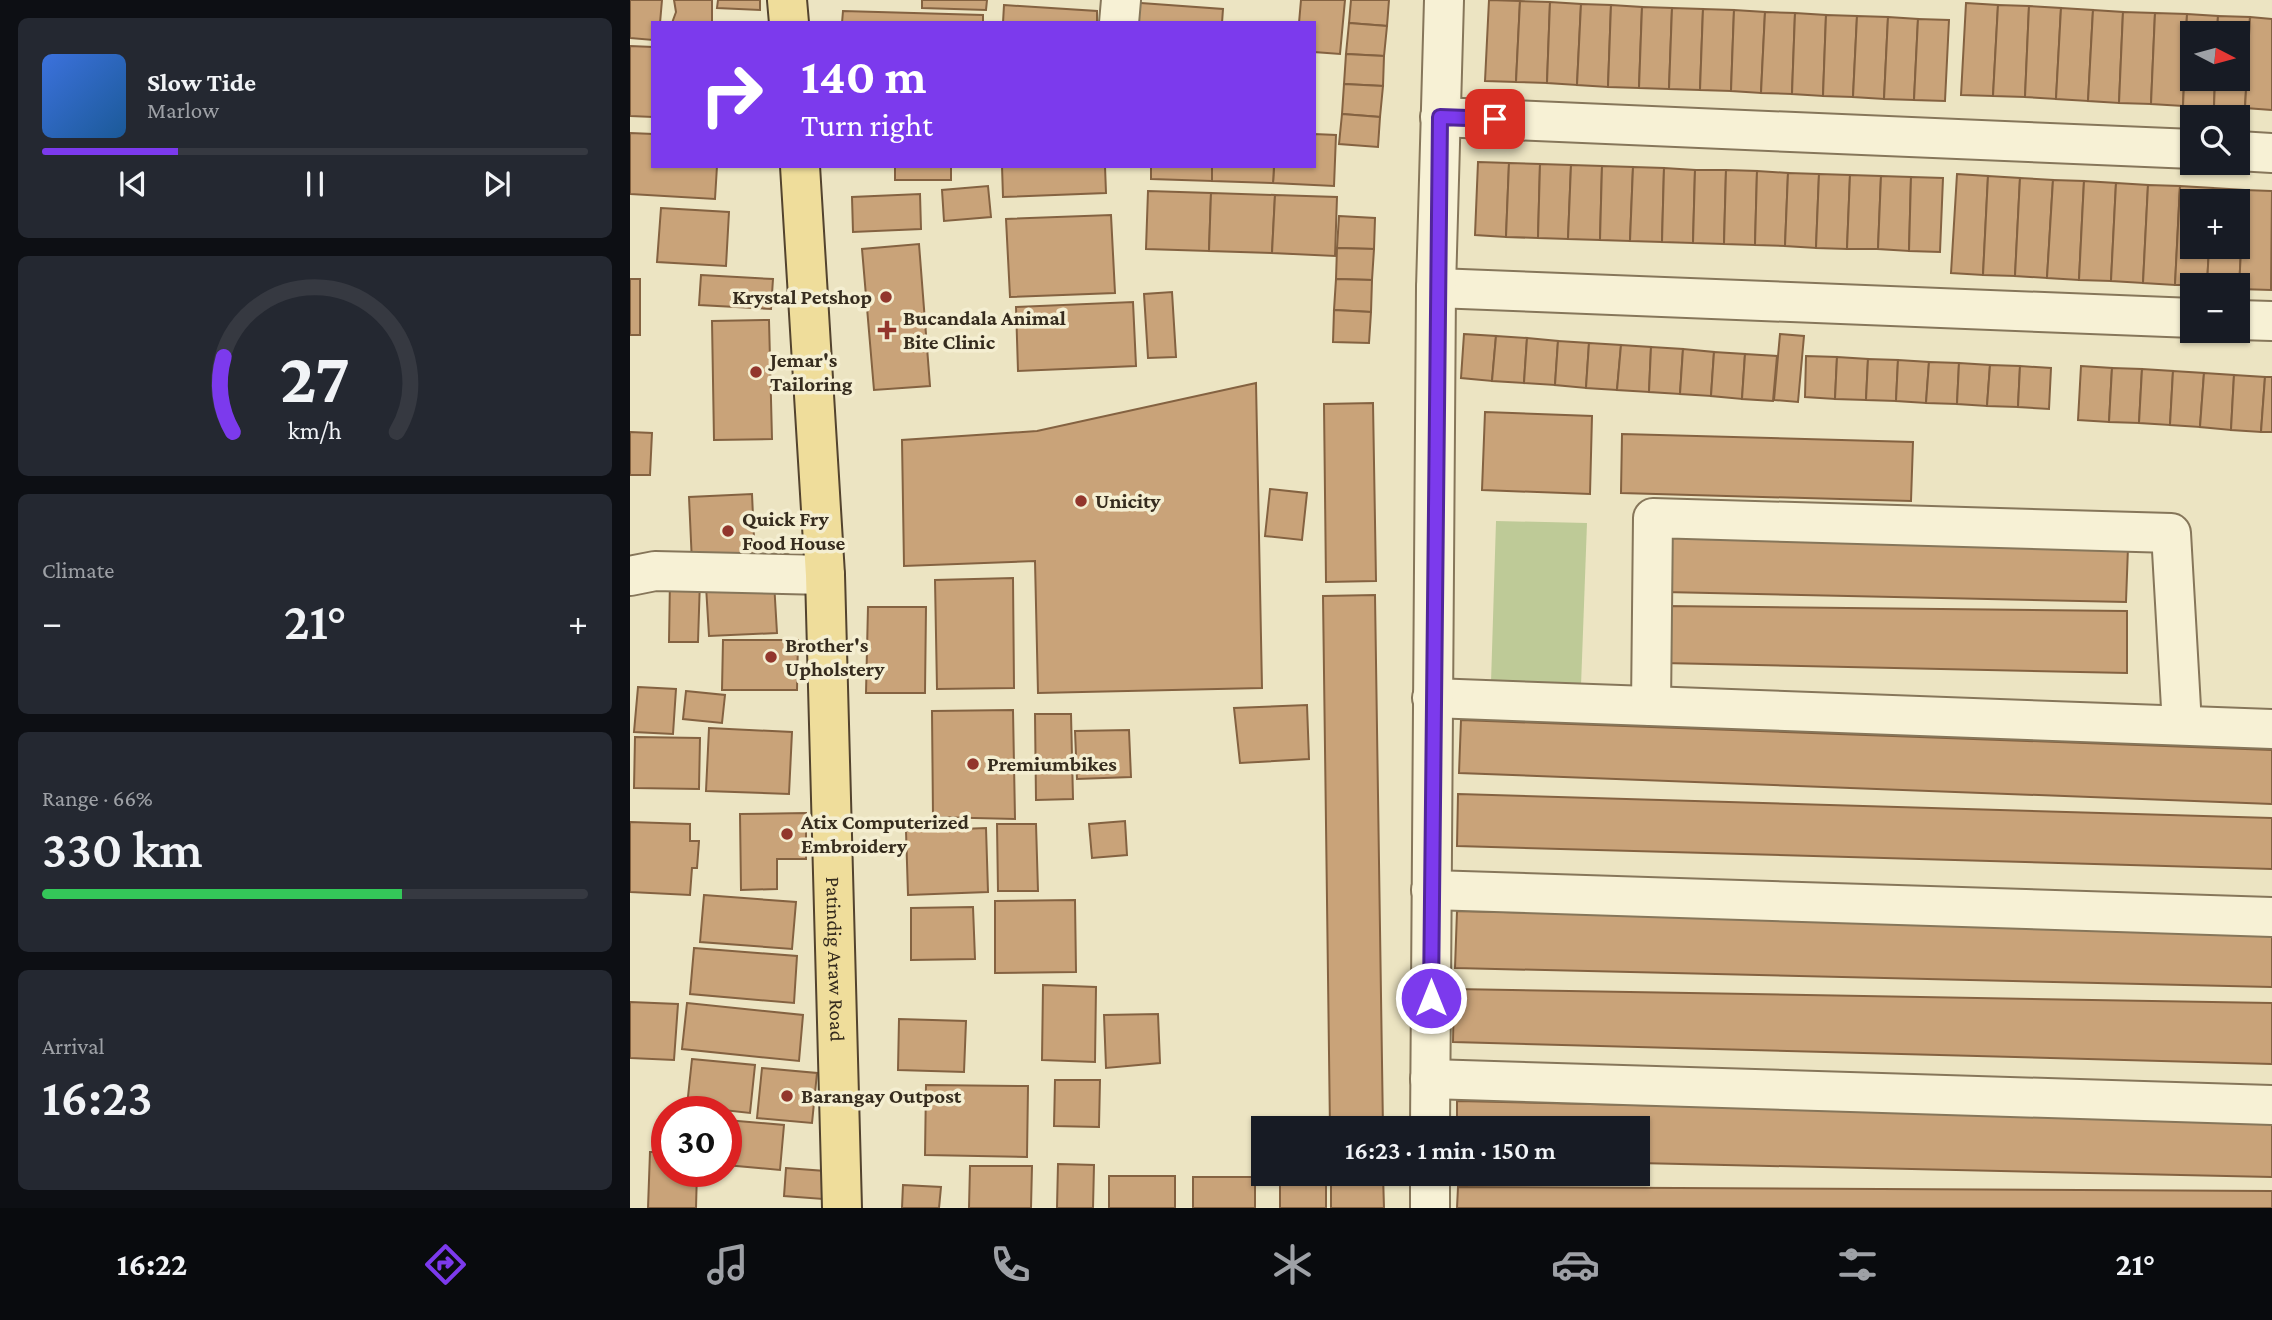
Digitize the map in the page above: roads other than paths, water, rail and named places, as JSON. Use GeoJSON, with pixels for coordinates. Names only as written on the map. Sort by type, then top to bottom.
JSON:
{"type":"FeatureCollection","features":[{"type":"Feature","properties":{"kind":"main road"},"geometry":{"type":"LineString","coordinates":[[787,0],[789,21]]}},
{"type":"Feature","properties":{"kind":"main road","name":"Patindig Araw Road"},"geometry":{"type":"LineString","coordinates":[[800,168],[825,575],[842,1208]]}},
{"type":"Feature","properties":{"kind":"street"},"geometry":{"type":"LineString","coordinates":[[1119,21],[1121,0]]}},
{"type":"Feature","properties":{"kind":"street"},"geometry":{"type":"LineString","coordinates":[[1430,1116],[1436,288],[1444,0]]}},
{"type":"Feature","properties":{"kind":"street"},"geometry":{"type":"LineString","coordinates":[[1440,117],[2180,148]]}},
{"type":"Feature","properties":{"kind":"street"},"geometry":{"type":"LineString","coordinates":[[2250,152],[2272,153]]}},
{"type":"Feature","properties":{"kind":"street"},"geometry":{"type":"LineString","coordinates":[[1436,288],[2180,317]]}},
{"type":"Feature","properties":{"kind":"street"},"geometry":{"type":"LineString","coordinates":[[2250,320],[2272,321]]}},
{"type":"Feature","properties":{"kind":"street"},"geometry":{"type":"LineString","coordinates":[[1651,706],[1653,518],[2171,533],[2182,725]]}},
{"type":"Feature","properties":{"kind":"street"},"geometry":{"type":"LineString","coordinates":[[630,576],[655,571],[825,575]]}},
{"type":"Feature","properties":{"kind":"street"},"geometry":{"type":"LineString","coordinates":[[1432,698],[2272,729]]}},
{"type":"Feature","properties":{"kind":"street"},"geometry":{"type":"LineString","coordinates":[[1432,890],[2272,917]]}},
{"type":"Feature","properties":{"kind":"street"},"geometry":{"type":"LineString","coordinates":[[1430,1080],[2272,1105]]}},
{"type":"Feature","properties":{"kind":"street"},"geometry":{"type":"LineString","coordinates":[[1430,1186],[1430,1208]]}},
{"type":"Feature","properties":{"kind":"place","name":"Krystal Petshop"},"geometry":{"type":"Point","coordinates":[886,297]}},
{"type":"Feature","properties":{"kind":"place","name":"Bucandala Animal Bite Clinic"},"geometry":{"type":"Point","coordinates":[887,330]}},
{"type":"Feature","properties":{"kind":"place","name":"Jemar's Tailoring"},"geometry":{"type":"Point","coordinates":[756,372]}},
{"type":"Feature","properties":{"kind":"place","name":"Unicity"},"geometry":{"type":"Point","coordinates":[1081,501]}},
{"type":"Feature","properties":{"kind":"place","name":"Quick Fry Food House"},"geometry":{"type":"Point","coordinates":[728,531]}},
{"type":"Feature","properties":{"kind":"place","name":"Brother's Upholstery"},"geometry":{"type":"Point","coordinates":[771,657]}},
{"type":"Feature","properties":{"kind":"place","name":"Premiumbikes"},"geometry":{"type":"Point","coordinates":[973,764]}},
{"type":"Feature","properties":{"kind":"place","name":"Atix Computerized Embroidery"},"geometry":{"type":"Point","coordinates":[787,834]}},
{"type":"Feature","properties":{"kind":"place","name":"Barangay Outpost"},"geometry":{"type":"Point","coordinates":[787,1096]}}]}
